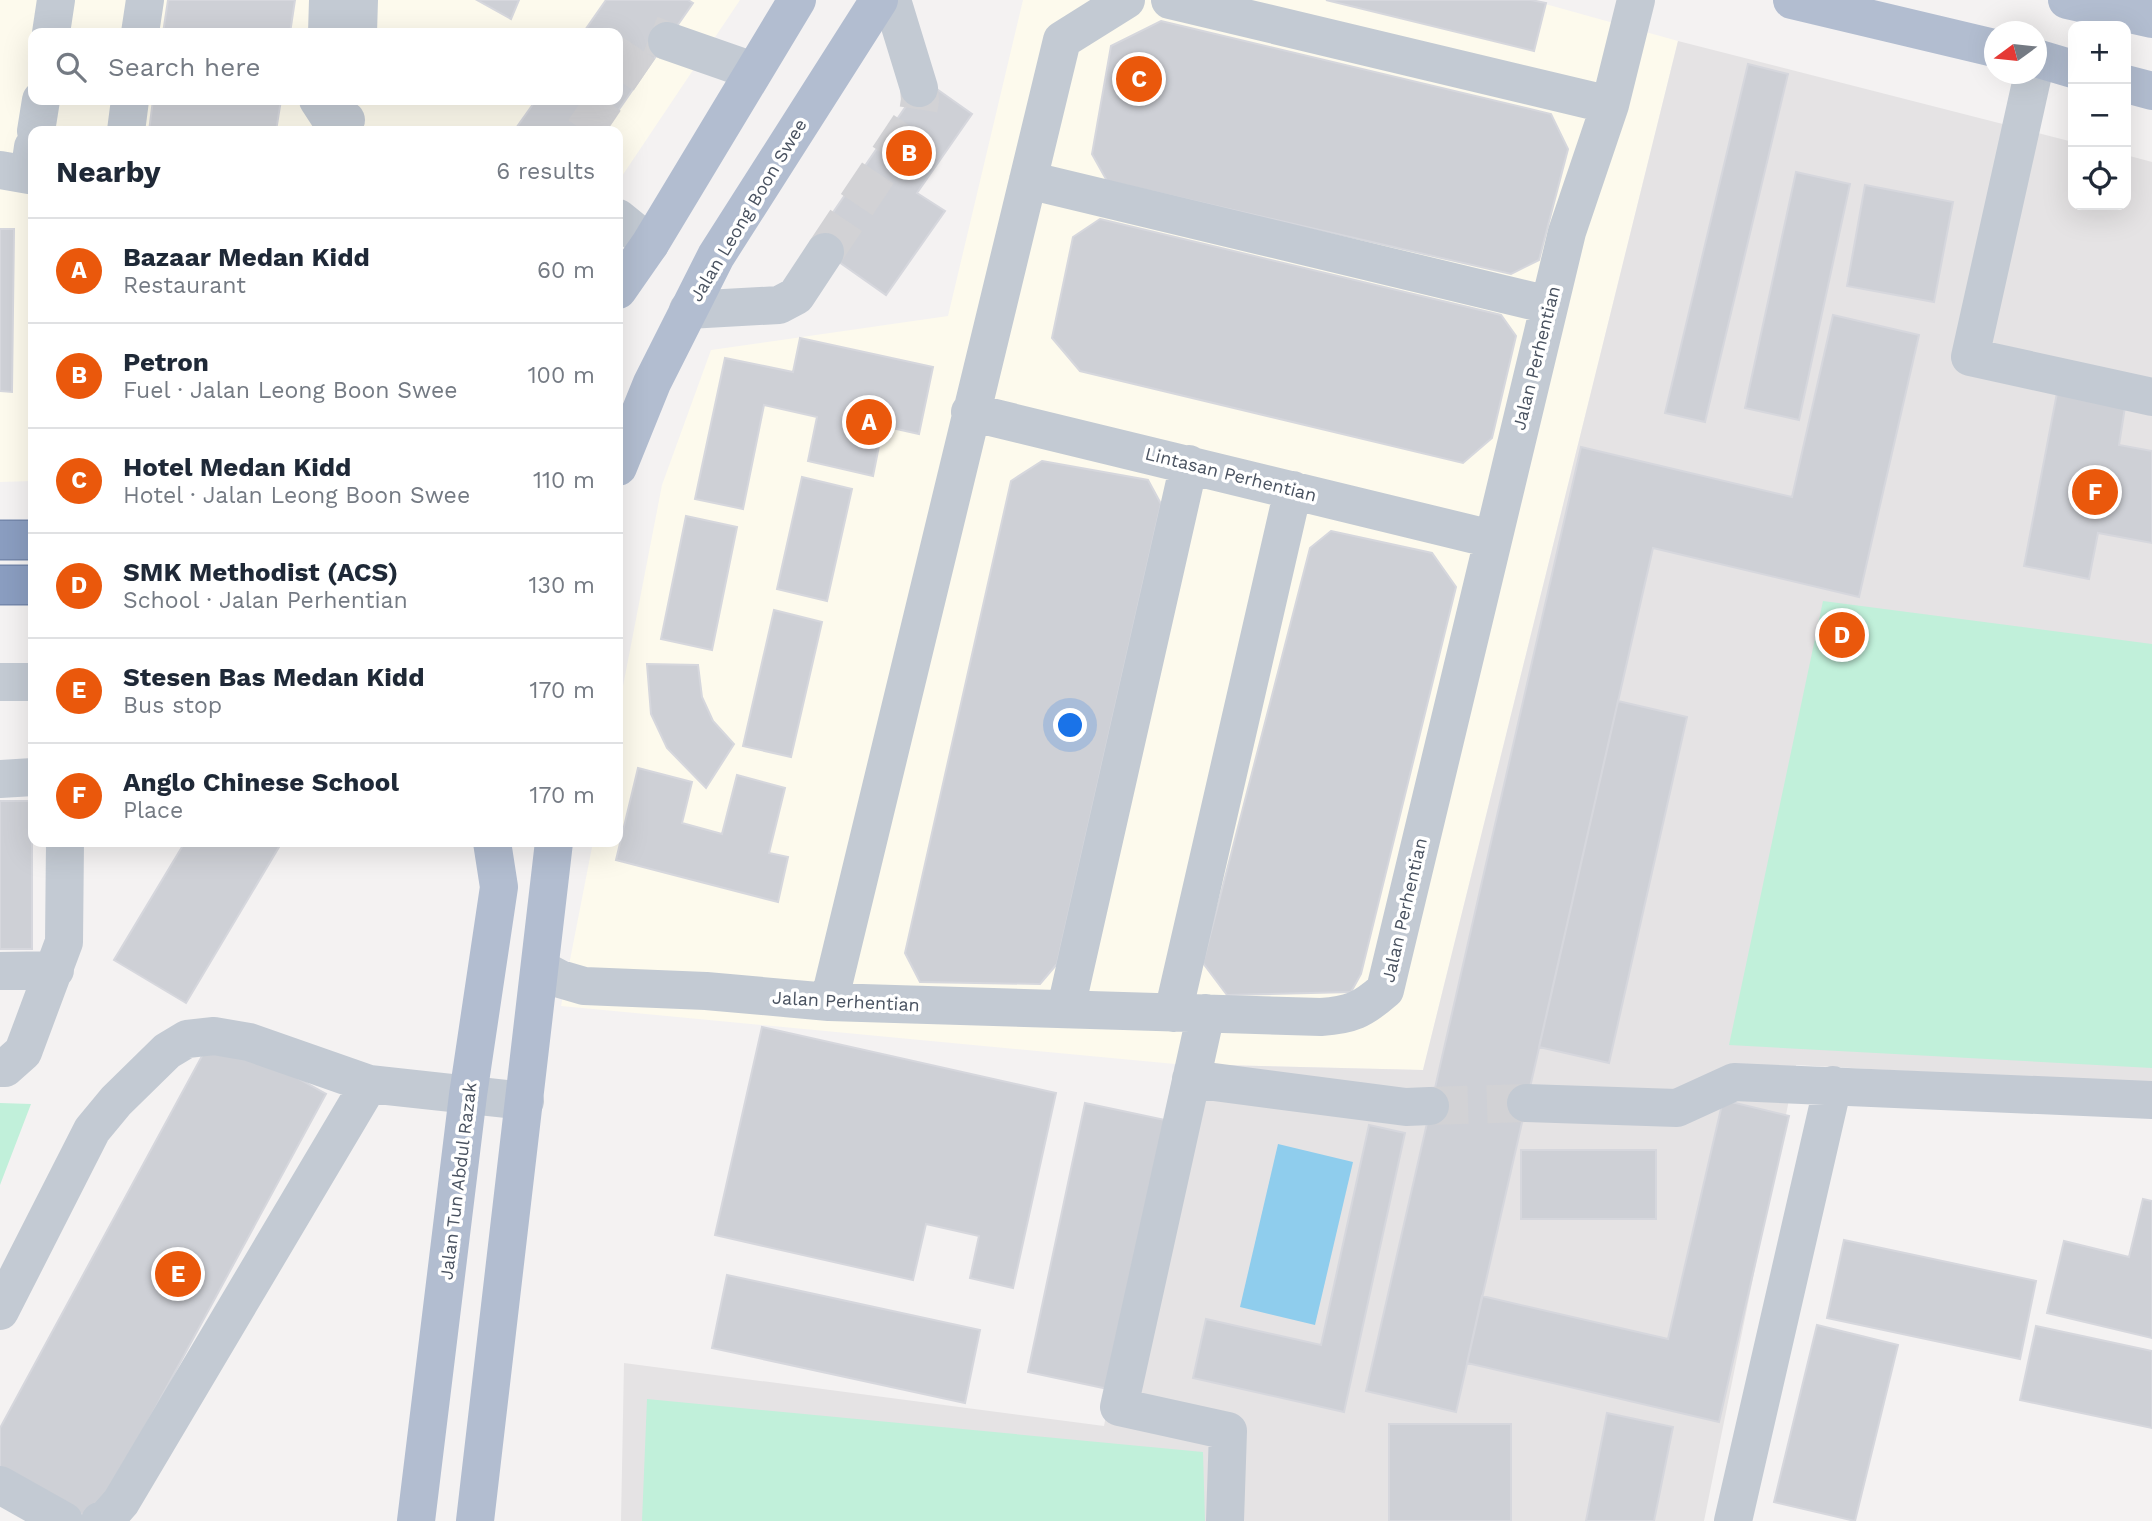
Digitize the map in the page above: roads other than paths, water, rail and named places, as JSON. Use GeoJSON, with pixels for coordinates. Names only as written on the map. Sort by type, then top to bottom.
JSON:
{"type":"FeatureCollection","features":[{"type":"Feature","properties":{"kind":"highway"},"geometry":{"type":"LineString","coordinates":[[0,540],[28,540]]}},
{"type":"Feature","properties":{"kind":"highway"},"geometry":{"type":"LineString","coordinates":[[0,585],[28,585]]}},
{"type":"Feature","properties":{"kind":"main road"},"geometry":{"type":"LineString","coordinates":[[623,283],[650,244],[797,0]]}},
{"type":"Feature","properties":{"kind":"main road","name":"Jalan Leong Boon Swee"},"geometry":{"type":"LineString","coordinates":[[623,455],[652,383],[716,256],[879,0]]}},
{"type":"Feature","properties":{"kind":"main road"},"geometry":{"type":"LineString","coordinates":[[1792,0],[1984,46]]}},
{"type":"Feature","properties":{"kind":"main road"},"geometry":{"type":"LineString","coordinates":[[2067,0],[2152,19]]}},
{"type":"Feature","properties":{"kind":"main road"},"geometry":{"type":"LineString","coordinates":[[2047,62],[2068,68]]}},
{"type":"Feature","properties":{"kind":"main road"},"geometry":{"type":"LineString","coordinates":[[2131,85],[2152,91]]}},
{"type":"Feature","properties":{"kind":"main road","name":"Jalan Tun Abdul Razak"},"geometry":{"type":"LineString","coordinates":[[416,1521],[468,1095],[499,887],[493,847]]}},
{"type":"Feature","properties":{"kind":"main road"},"geometry":{"type":"LineString","coordinates":[[475,1521],[553,847]]}},
{"type":"Feature","properties":{"kind":"street"},"geometry":{"type":"LineString","coordinates":[[52,28],[56,0]]}},
{"type":"Feature","properties":{"kind":"street"},"geometry":{"type":"LineString","coordinates":[[141,28],[145,0]]}},
{"type":"Feature","properties":{"kind":"street"},"geometry":{"type":"LineString","coordinates":[[327,28],[328,0]]}},
{"type":"Feature","properties":{"kind":"street"},"geometry":{"type":"LineString","coordinates":[[358,28],[359,0]]}},
{"type":"Feature","properties":{"kind":"street"},"geometry":{"type":"LineString","coordinates":[[892,0],[919,88]]}},
{"type":"Feature","properties":{"kind":"street"},"geometry":{"type":"LineString","coordinates":[[829,1002],[1062,40],[1126,0]]}},
{"type":"Feature","properties":{"kind":"street"},"geometry":{"type":"LineString","coordinates":[[1170,0],[1610,105]]}},
{"type":"Feature","properties":{"kind":"street","name":"Jalan Perhentian"},"geometry":{"type":"LineString","coordinates":[[541,969],[560,979],[584,986],[706,991],[829,1002],[1321,1017],[1344,1016],[1366,1007],[1385,990],[1567,232],[1610,105],[1636,0]]}},
{"type":"Feature","properties":{"kind":"street"},"geometry":{"type":"LineString","coordinates":[[667,41],[753,71]]}},
{"type":"Feature","properties":{"kind":"street"},"geometry":{"type":"LineString","coordinates":[[2032,84],[1970,357],[2152,397]]}},
{"type":"Feature","properties":{"kind":"street"},"geometry":{"type":"LineString","coordinates":[[37,126],[40,105]]}},
{"type":"Feature","properties":{"kind":"street"},"geometry":{"type":"LineString","coordinates":[[127,126],[130,105]]}},
{"type":"Feature","properties":{"kind":"street"},"geometry":{"type":"LineString","coordinates":[[0,170],[28,175]]}},
{"type":"Feature","properties":{"kind":"street"},"geometry":{"type":"LineString","coordinates":[[1028,180],[1549,305]]}},
{"type":"Feature","properties":{"kind":"street"},"geometry":{"type":"LineString","coordinates":[[623,222],[650,244]]}},
{"type":"Feature","properties":{"kind":"street"},"geometry":{"type":"LineString","coordinates":[[688,310],[779,305],[796,296],[825,252]]}},
{"type":"Feature","properties":{"kind":"street","name":"Lintasan Perhentian"},"geometry":{"type":"LineString","coordinates":[[970,412],[1492,539]]}},
{"type":"Feature","properties":{"kind":"street"},"geometry":{"type":"LineString","coordinates":[[1066,1008],[1189,464]]}},
{"type":"Feature","properties":{"kind":"street"},"geometry":{"type":"LineString","coordinates":[[1225,1521],[1228,1431],[1119,1407],[1191,1079],[1189,1013],[1293,490]]}},
{"type":"Feature","properties":{"kind":"street"},"geometry":{"type":"LineString","coordinates":[[0,682],[28,682]]}},
{"type":"Feature","properties":{"kind":"street"},"geometry":{"type":"LineString","coordinates":[[0,779],[28,777]]}},
{"type":"Feature","properties":{"kind":"street"},"geometry":{"type":"LineString","coordinates":[[0,1069],[5,1068],[23,1052],[64,942],[65,847]]}},
{"type":"Feature","properties":{"kind":"street"},"geometry":{"type":"LineString","coordinates":[[0,971],[55,970]]}},
{"type":"Feature","properties":{"kind":"street"},"geometry":{"type":"LineString","coordinates":[[0,1311],[92,1130],[116,1101],[158,1059],[187,1038],[214,1036],[249,1042],[369,1084],[525,1101]]}},
{"type":"Feature","properties":{"kind":"street"},"geometry":{"type":"LineString","coordinates":[[1191,1079],[1406,1107],[1430,1106]]}},
{"type":"Feature","properties":{"kind":"street"},"geometry":{"type":"LineString","coordinates":[[1526,1103],[1677,1108],[1734,1082],[2152,1100]]}},
{"type":"Feature","properties":{"kind":"street"},"geometry":{"type":"LineString","coordinates":[[100,1521],[107,1518],[121,1502],[369,1084]]}},
{"type":"Feature","properties":{"kind":"street"},"geometry":{"type":"LineString","coordinates":[[1733,1521],[1833,1085]]}},
{"type":"Feature","properties":{"kind":"street"},"geometry":{"type":"LineString","coordinates":[[0,1485],[64,1521]]}},
{"type":"Feature","properties":{"kind":"water"},"geometry":{"type":"Polygon","coordinates":[[[1278,1144],[1353,1162],[1315,1325],[1240,1307],[1278,1144]]]}},
{"type":"Feature","properties":{"kind":"tunnel"},"geometry":{"type":"LineString","coordinates":[[623,73],[649,34],[667,41]]}},
{"type":"Feature","properties":{"kind":"tunnel"},"geometry":{"type":"LineString","coordinates":[[825,252],[918,113],[919,88]]}},
{"type":"Feature","properties":{"kind":"tunnel"},"geometry":{"type":"LineString","coordinates":[[587,126],[602,105]]}},
{"type":"Feature","properties":{"kind":"tunnel"},"geometry":{"type":"LineString","coordinates":[[1430,1106],[1526,1103]]}},
{"type":"Feature","properties":{"kind":"place","name":"Hotel Medan Kidd"},"geometry":{"type":"Point","coordinates":[1139,79]}},
{"type":"Feature","properties":{"kind":"place","name":"Petron"},"geometry":{"type":"Point","coordinates":[909,153]}},
{"type":"Feature","properties":{"kind":"place","name":"Bazaar Medan Kidd"},"geometry":{"type":"Point","coordinates":[869,422]}},
{"type":"Feature","properties":{"kind":"place","name":"Anglo Chinese School"},"geometry":{"type":"Point","coordinates":[2095,492]}},
{"type":"Feature","properties":{"kind":"place","name":"SMK Methodist (ACS)"},"geometry":{"type":"Point","coordinates":[1842,635]}},
{"type":"Feature","properties":{"kind":"place","name":"Stesen Bas Medan Kidd"},"geometry":{"type":"Point","coordinates":[178,1274]}}]}
